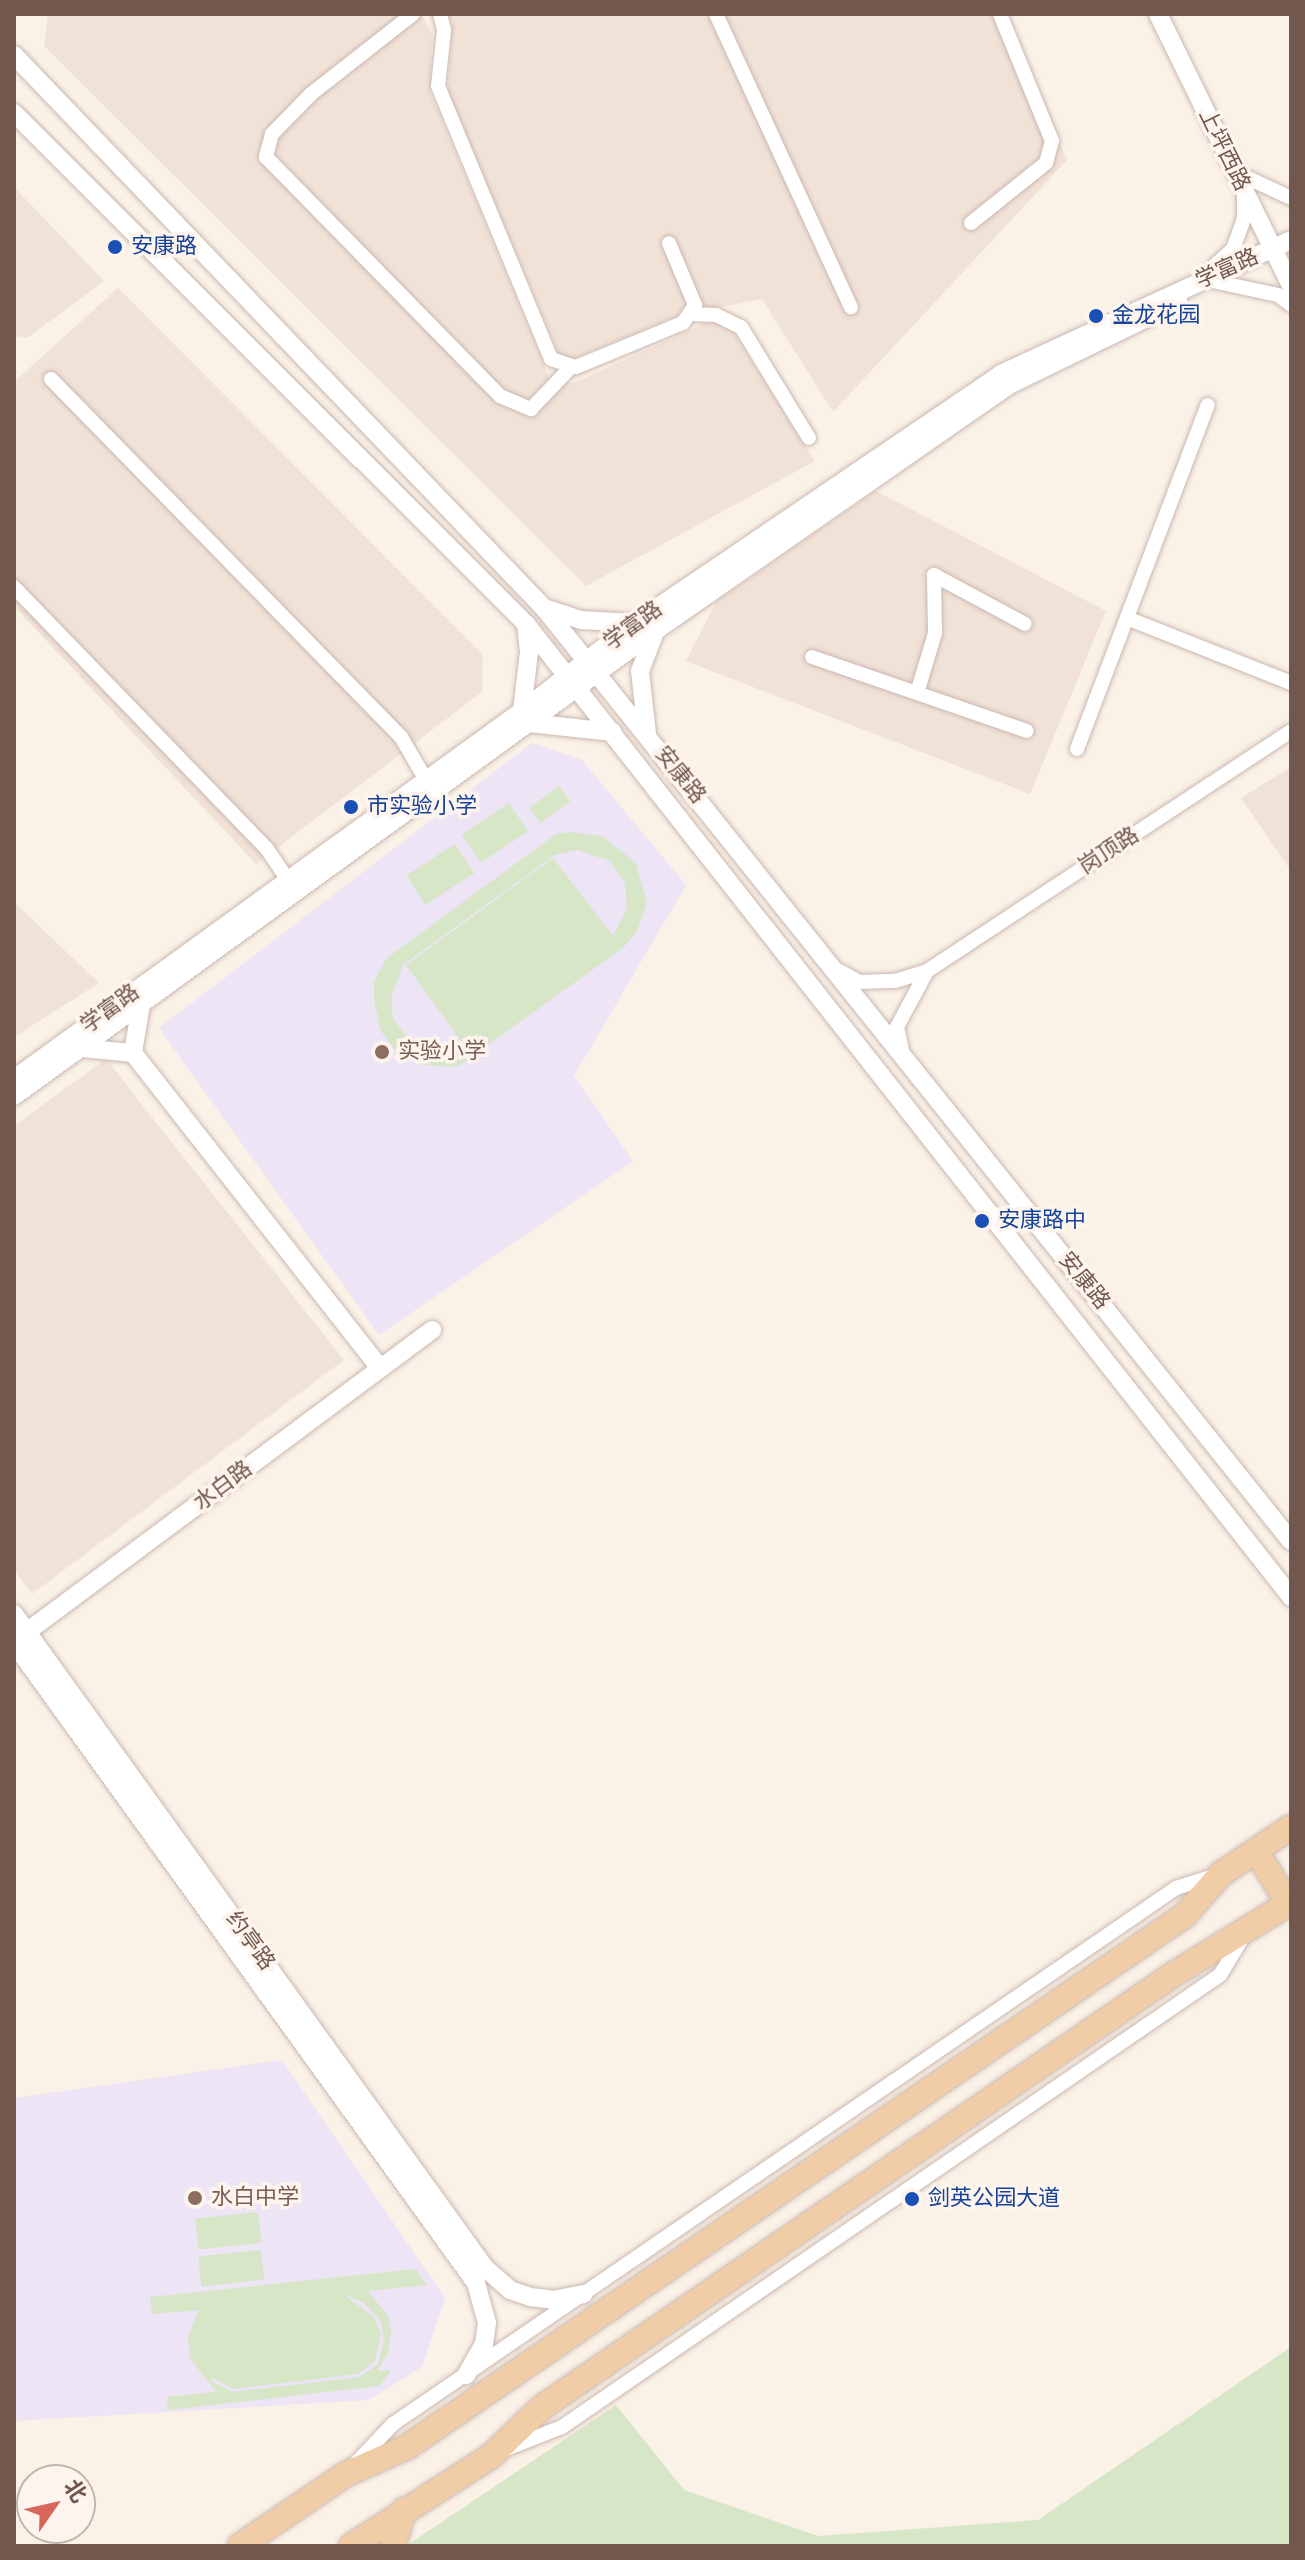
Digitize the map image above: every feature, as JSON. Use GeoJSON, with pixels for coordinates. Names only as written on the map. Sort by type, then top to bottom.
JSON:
{"type":"FeatureCollection","features":[{"type":"Feature","properties":{"kind":"main road"},"geometry":{"type":"LineString","coordinates":[[240,2546],[346,2474],[407,2447],[1185,1915],[1221,1874],[1291,1827]]}},
{"type":"Feature","properties":{"kind":"main road"},"geometry":{"type":"LineString","coordinates":[[351,2546],[491,2456],[541,2408],[1174,1974],[1290,1902],[1256,1851]]}},
{"type":"Feature","properties":{"kind":"main road"},"geometry":{"type":"LineString","coordinates":[[655,2277],[677,2315]]}},
{"type":"Feature","properties":{"kind":"main road"},"geometry":{"type":"LineString","coordinates":[[393,2546],[404,2510]]}},
{"type":"Feature","properties":{"kind":"street"},"geometry":{"type":"LineString","coordinates":[[413,14],[311,94],[272,134],[266,157],[500,396],[531,409],[570,368],[683,323],[695,305],[669,243]]}},
{"type":"Feature","properties":{"kind":"street"},"geometry":{"type":"LineString","coordinates":[[440,14],[444,30],[438,86],[551,359],[570,368]]}},
{"type":"Feature","properties":{"kind":"street"},"geometry":{"type":"LineString","coordinates":[[716,14],[851,307]]}},
{"type":"Feature","properties":{"kind":"street"},"geometry":{"type":"LineString","coordinates":[[971,223],[1046,163],[1052,141],[1000,14]]}},
{"type":"Feature","properties":{"kind":"street","name":"上坪西路"},"geometry":{"type":"LineString","coordinates":[[1158,14],[1282,252],[1291,286]]}},
{"type":"Feature","properties":{"kind":"street","name":"上坪西路"},"geometry":{"type":"LineString","coordinates":[[1167,14],[1245,184]]}},
{"type":"Feature","properties":{"kind":"street","name":"安康路"},"geometry":{"type":"LineString","coordinates":[[14,55],[544,608],[689,785],[1291,1541]]}},
{"type":"Feature","properties":{"kind":"street","name":"安康路"},"geometry":{"type":"LineString","coordinates":[[14,113],[526,624],[1291,1597]]}},
{"type":"Feature","properties":{"kind":"street"},"geometry":{"type":"LineString","coordinates":[[1202,282],[1233,249],[1244,218],[1245,184],[1291,198]]}},
{"type":"Feature","properties":{"kind":"street","name":"学富路"},"geometry":{"type":"LineString","coordinates":[[14,1096],[592,666],[635,623],[1001,374],[1202,282],[1282,252]]}},
{"type":"Feature","properties":{"kind":"street","name":"学富路"},"geometry":{"type":"LineString","coordinates":[[14,1079],[426,780],[578,687],[592,666],[655,631],[1007,386],[1282,252]]}},
{"type":"Feature","properties":{"kind":"street"},"geometry":{"type":"LineString","coordinates":[[1202,282],[1278,295],[1291,305]]}},
{"type":"Feature","properties":{"kind":"street"},"geometry":{"type":"LineString","coordinates":[[689,314],[716,315],[741,327],[809,438]]}},
{"type":"Feature","properties":{"kind":"street"},"geometry":{"type":"LineString","coordinates":[[51,379],[401,737],[426,780]]}},
{"type":"Feature","properties":{"kind":"street"},"geometry":{"type":"LineString","coordinates":[[1077,749],[1208,405]]}},
{"type":"Feature","properties":{"kind":"street"},"geometry":{"type":"LineString","coordinates":[[917,693],[935,633],[934,575],[1025,624]]}},
{"type":"Feature","properties":{"kind":"street"},"geometry":{"type":"LineString","coordinates":[[14,587],[267,849],[288,880]]}},
{"type":"Feature","properties":{"kind":"street"},"geometry":{"type":"LineString","coordinates":[[544,608],[581,620],[635,623]]}},
{"type":"Feature","properties":{"kind":"street"},"geometry":{"type":"LineString","coordinates":[[1127,618],[1291,683]]}},
{"type":"Feature","properties":{"kind":"street"},"geometry":{"type":"LineString","coordinates":[[526,624],[529,652],[525,717],[613,732]]}},
{"type":"Feature","properties":{"kind":"street"},"geometry":{"type":"LineString","coordinates":[[647,734],[640,671],[655,631]]}},
{"type":"Feature","properties":{"kind":"street"},"geometry":{"type":"LineString","coordinates":[[812,657],[1027,731]]}},
{"type":"Feature","properties":{"kind":"street","name":"岗顶路"},"geometry":{"type":"LineString","coordinates":[[927,971],[1291,731]]}},
{"type":"Feature","properties":{"kind":"street"},"geometry":{"type":"LineString","coordinates":[[667,801],[689,785]]}},
{"type":"Feature","properties":{"kind":"street"},"geometry":{"type":"LineString","coordinates":[[833,967],[859,982],[895,981],[927,971]]}},
{"type":"Feature","properties":{"kind":"street"},"geometry":{"type":"LineString","coordinates":[[904,1055],[897,1027],[927,971]]}},
{"type":"Feature","properties":{"kind":"street"},"geometry":{"type":"LineString","coordinates":[[133,1053],[141,1004]]}},
{"type":"Feature","properties":{"kind":"street"},"geometry":{"type":"LineString","coordinates":[[81,1048],[133,1053],[380,1368]]}},
{"type":"Feature","properties":{"kind":"street","name":"水白路"},"geometry":{"type":"LineString","coordinates":[[18,1639],[432,1330]]}},
{"type":"Feature","properties":{"kind":"street","name":"约亭路"},"geometry":{"type":"LineString","coordinates":[[14,1614],[18,1639],[481,2276]]}},
{"type":"Feature","properties":{"kind":"street"},"geometry":{"type":"LineString","coordinates":[[346,2474],[393,2424],[1176,1888],[1221,1874]]}},
{"type":"Feature","properties":{"kind":"street"},"geometry":{"type":"LineString","coordinates":[[491,2456],[562,2427],[1220,1975],[1247,1930]]}},
{"type":"Feature","properties":{"kind":"street"},"geometry":{"type":"LineString","coordinates":[[481,2276],[530,2297],[553,2300],[583,2294]]}},
{"type":"Feature","properties":{"kind":"street"},"geometry":{"type":"LineString","coordinates":[[466,2375],[484,2344],[487,2323],[481,2276]]}},
{"type":"Feature","properties":{"kind":"shaded area"},"geometry":{"type":"Polygon","coordinates":[[[48,14],[421,14],[432,34],[430,92],[553,387],[578,381],[710,321],[730,327],[815,461],[586,586],[44,46],[48,14]]]}},
{"type":"Feature","properties":{"kind":"shaded area"},"geometry":{"type":"Polygon","coordinates":[[[447,14],[1007,14],[1067,160],[833,412],[762,299],[679,315],[563,363],[448,93],[452,22],[447,14]]]}},
{"type":"Feature","properties":{"kind":"shaded area"},"geometry":{"type":"Polygon","coordinates":[[[14,187],[104,281],[27,338],[14,336],[14,187]]]}},
{"type":"Feature","properties":{"kind":"shaded area"},"geometry":{"type":"Polygon","coordinates":[[[118,288],[483,655],[482,692],[256,864],[14,606],[14,382],[118,288]]]}},
{"type":"Feature","properties":{"kind":"shaded area"},"geometry":{"type":"Polygon","coordinates":[[[876,491],[1106,611],[1030,794],[686,661],[716,602],[876,491]]]}},
{"type":"Feature","properties":{"kind":"shaded area","name":"实验小学"},"geometry":{"type":"Polygon","coordinates":[[[532,743],[582,760],[686,885],[574,1076],[633,1161],[379,1335],[159,1028],[532,743]]]}},
{"type":"Feature","properties":{"kind":"shaded area"},"geometry":{"type":"Polygon","coordinates":[[[1291,767],[1291,871],[1241,798],[1291,767]]]}},
{"type":"Feature","properties":{"kind":"shaded area"},"geometry":{"type":"Polygon","coordinates":[[[14,902],[99,983],[14,1037],[14,902]]]}},
{"type":"Feature","properties":{"kind":"shaded area"},"geometry":{"type":"Polygon","coordinates":[[[106,1059],[344,1360],[32,1594],[14,1570],[14,1126],[106,1059]]]}},
{"type":"Feature","properties":{"kind":"shaded area","name":"水白中学"},"geometry":{"type":"Polygon","coordinates":[[[282,2060],[445,2298],[422,2367],[368,2400],[14,2421],[14,2098],[282,2060]]]}},
{"type":"Feature","properties":{"kind":"green space"},"geometry":{"type":"Polygon","coordinates":[[[559,786],[570,801],[540,823],[529,808],[559,786]]]}},
{"type":"Feature","properties":{"kind":"green space"},"geometry":{"type":"Polygon","coordinates":[[[509,803],[528,831],[481,863],[462,835],[509,803]]]}},
{"type":"Feature","properties":{"kind":"green space"},"geometry":{"type":"Polygon","coordinates":[[[569,832],[602,836],[636,863],[647,903],[637,932],[623,948],[457,1067],[425,1065],[394,1049],[381,1031],[374,1001],[374,981],[387,958],[556,834],[569,832]],[[577,850],[555,855],[403,965],[391,998],[393,1018],[406,1036],[431,1047],[454,1049],[462,1046],[503,1017],[463,1044],[406,965],[553,858],[613,936],[627,908],[625,883],[610,861],[577,850]]]}},
{"type":"Feature","properties":{"kind":"green space"},"geometry":{"type":"Polygon","coordinates":[[[455,844],[474,873],[425,905],[406,876],[455,844]]]}},
{"type":"Feature","properties":{"kind":"green space"},"geometry":{"type":"Polygon","coordinates":[[[258,2212],[261,2243],[199,2249],[195,2219],[258,2212]]]}},
{"type":"Feature","properties":{"kind":"green space"},"geometry":{"type":"Polygon","coordinates":[[[261,2250],[264,2280],[201,2286],[198,2257],[261,2250]]]}},
{"type":"Feature","properties":{"kind":"green space"},"geometry":{"type":"Polygon","coordinates":[[[415,2269],[427,2285],[368,2291],[388,2316],[391,2331],[388,2354],[377,2371],[391,2370],[380,2386],[168,2410],[167,2397],[216,2392],[190,2358],[188,2336],[199,2310],[152,2314],[150,2297],[415,2269]],[[343,2294],[373,2316],[381,2333],[375,2361],[358,2374],[233,2389],[211,2377],[213,2382],[233,2392],[359,2377],[378,2364],[384,2340],[381,2322],[364,2303],[343,2294]]]}},
{"type":"Feature","properties":{"kind":"green space"},"geometry":{"type":"Polygon","coordinates":[[[1291,2347],[1291,2546],[406,2546],[616,2405],[684,2490],[818,2536],[1038,2520],[1291,2347]]]}},
{"type":"Feature","properties":{"kind":"place","name":"安康路"},"geometry":{"type":"Point","coordinates":[115,247]}},
{"type":"Feature","properties":{"kind":"place","name":"金龙花园"},"geometry":{"type":"Point","coordinates":[1096,316]}},
{"type":"Feature","properties":{"kind":"place","name":"市实验小学"},"geometry":{"type":"Point","coordinates":[351,807]}},
{"type":"Feature","properties":{"kind":"place","name":"实验小学"},"geometry":{"type":"Point","coordinates":[382,1052]}},
{"type":"Feature","properties":{"kind":"place","name":"安康路中"},"geometry":{"type":"Point","coordinates":[982,1221]}},
{"type":"Feature","properties":{"kind":"place","name":"水白中学"},"geometry":{"type":"Point","coordinates":[195,2198]}},
{"type":"Feature","properties":{"kind":"place","name":"剑英公园大道"},"geometry":{"type":"Point","coordinates":[912,2199]}}]}
